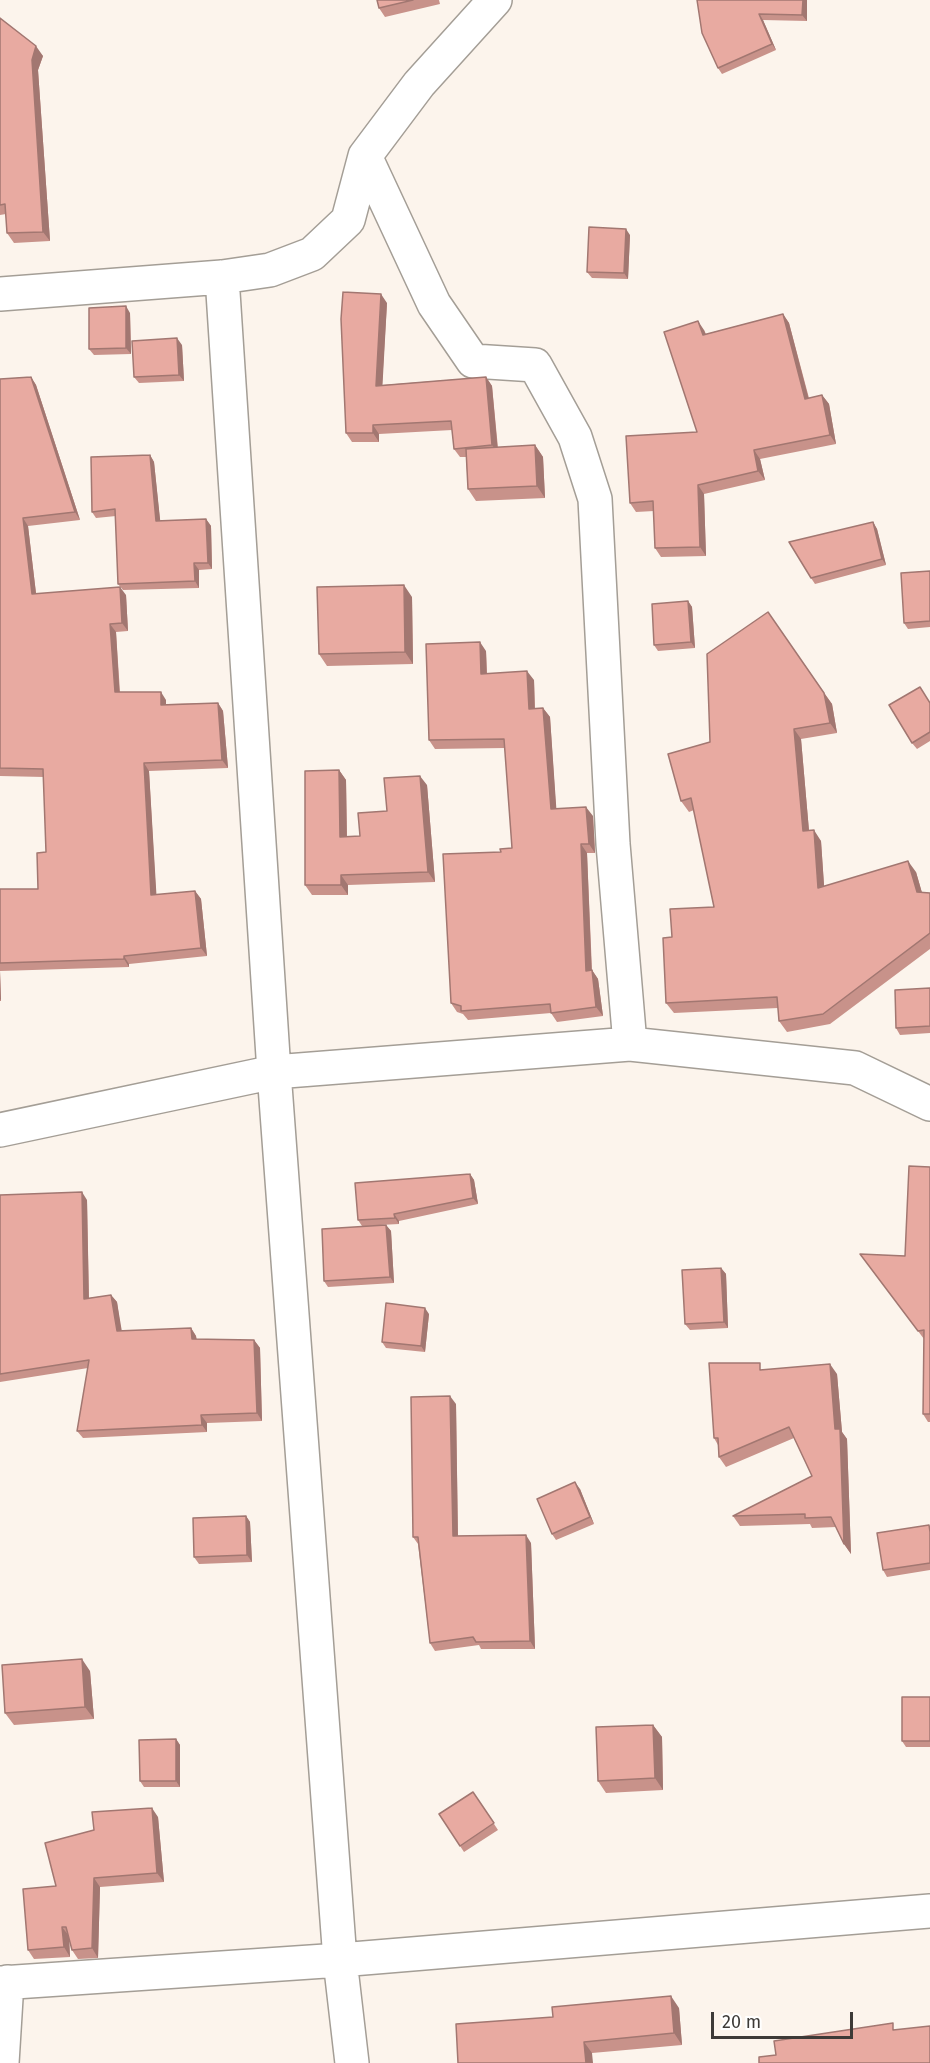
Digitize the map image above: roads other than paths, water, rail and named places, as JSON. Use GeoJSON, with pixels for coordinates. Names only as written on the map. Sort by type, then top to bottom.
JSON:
{"type":"FeatureCollection","features":[{"type":"Feature","properties":{"kind":"street"},"geometry":{"type":"LineString","coordinates":[[0,294],[222,277],[270,270],[312,254],[348,220],[365,156],[419,84],[495,0]]}},
{"type":"Feature","properties":{"kind":"street"},"geometry":{"type":"LineString","coordinates":[[365,156],[434,304],[473,361],[535,365],[575,437],[595,499],[613,844],[630,1044]]}},
{"type":"Feature","properties":{"kind":"street"},"geometry":{"type":"LineString","coordinates":[[222,277],[274,1072],[340,1960],[352,2063]]}},
{"type":"Feature","properties":{"kind":"street"},"geometry":{"type":"LineString","coordinates":[[0,1130],[274,1072],[630,1044],[855,1068],[930,1104]]}},
{"type":"Feature","properties":{"kind":"street"},"geometry":{"type":"LineString","coordinates":[[2,2063],[3,1983],[340,1960],[930,1911]]}}]}
